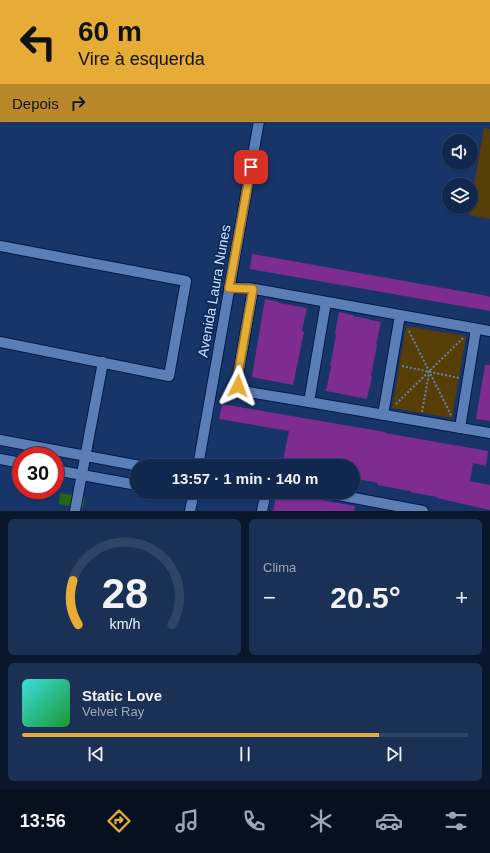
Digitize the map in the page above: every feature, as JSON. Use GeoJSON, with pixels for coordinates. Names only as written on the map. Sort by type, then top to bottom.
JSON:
{"type":"FeatureCollection","features":[{"type":"Feature","properties":{"kind":"street","name":"Avenida Laura Nunes"},"geometry":{"type":"LineString","coordinates":[[199,459],[259,122]]}},
{"type":"Feature","properties":{"kind":"street"},"geometry":{"type":"LineString","coordinates":[[0,246],[186,281],[169,376],[0,342]]}},
{"type":"Feature","properties":{"kind":"street"},"geometry":{"type":"LineString","coordinates":[[229,288],[253,289],[490,331]]}},
{"type":"Feature","properties":{"kind":"street"},"geometry":{"type":"LineString","coordinates":[[253,289],[237,381],[242,392],[490,433]]}},
{"type":"Feature","properties":{"kind":"street"},"geometry":{"type":"LineString","coordinates":[[309,402],[326,302]]}},
{"type":"Feature","properties":{"kind":"street"},"geometry":{"type":"LineString","coordinates":[[383,415],[400,315]]}},
{"type":"Feature","properties":{"kind":"street"},"geometry":{"type":"LineString","coordinates":[[460,428],[476,329]]}},
{"type":"Feature","properties":{"kind":"street"},"geometry":{"type":"LineString","coordinates":[[75,511],[103,362]]}},
{"type":"Feature","properties":{"kind":"street"},"geometry":{"type":"LineString","coordinates":[[0,440],[130,464]]}},
{"type":"Feature","properties":{"kind":"street"},"geometry":{"type":"LineString","coordinates":[[0,459],[12,461]]}},
{"type":"Feature","properties":{"kind":"street"},"geometry":{"type":"LineString","coordinates":[[64,472],[130,484]]}},
{"type":"Feature","properties":{"kind":"street"},"geometry":{"type":"LineString","coordinates":[[190,511],[192,499]]}},
{"type":"Feature","properties":{"kind":"street"},"geometry":{"type":"LineString","coordinates":[[262,511],[265,499]]}},
{"type":"Feature","properties":{"kind":"street"},"geometry":{"type":"LineString","coordinates":[[359,499],[423,511]]}},
{"type":"Feature","properties":{"kind":"path"},"geometry":{"type":"LineString","coordinates":[[406,326],[452,418]]}},
{"type":"Feature","properties":{"kind":"path"},"geometry":{"type":"LineString","coordinates":[[392,408],[466,336]]}},
{"type":"Feature","properties":{"kind":"path"},"geometry":{"type":"LineString","coordinates":[[399,365],[459,378]]}},
{"type":"Feature","properties":{"kind":"path"},"geometry":{"type":"LineString","coordinates":[[422,413],[429,371]]}},
{"type":"Feature","properties":{"kind":"shaded area"},"geometry":{"type":"Polygon","coordinates":[[[484,128],[490,129],[490,219],[469,215],[478,214],[478,178],[475,178],[477,170],[478,170],[484,128]]]}},
{"type":"Feature","properties":{"kind":"shaded area"},"geometry":{"type":"Polygon","coordinates":[[[406,326],[466,336],[452,418],[392,408],[406,326]]]}},
{"type":"Feature","properties":{"kind":"shaded area"},"geometry":{"type":"Polygon","coordinates":[[[64,494],[85,497],[83,508],[59,504],[59,499],[64,499],[64,494]]]}},
{"type":"Feature","properties":{"kind":"building"},"geometry":{"type":"Polygon","coordinates":[[[252,254],[483,295],[490,297],[490,311],[250,269],[252,254]]]}},
{"type":"Feature","properties":{"kind":"building"},"geometry":{"type":"Polygon","coordinates":[[[265,299],[307,308],[302,331],[304,332],[293,385],[252,377],[265,299]]]}},
{"type":"Feature","properties":{"kind":"building"},"geometry":{"type":"Polygon","coordinates":[[[339,312],[381,322],[367,399],[326,391],[339,312]]]}},
{"type":"Feature","properties":{"kind":"building"},"geometry":{"type":"Polygon","coordinates":[[[485,365],[490,365],[490,421],[476,419],[485,365]]]}},
{"type":"Feature","properties":{"kind":"building"},"geometry":{"type":"Polygon","coordinates":[[[222,404],[488,451],[486,466],[473,463],[470,481],[490,485],[490,510],[378,485],[378,483],[360,479],[360,459],[283,459],[289,431],[219,419],[222,404]]]}},
{"type":"Feature","properties":{"kind":"building"},"geometry":{"type":"Polygon","coordinates":[[[276,499],[316,499],[355,506],[354,511],[273,511],[276,499]]]}},
{"type":"Feature","properties":{"kind":"route"},"geometry":{"type":"LineString","coordinates":[[238,386],[238,374],[253,289],[229,288],[251,167]]}}]}
